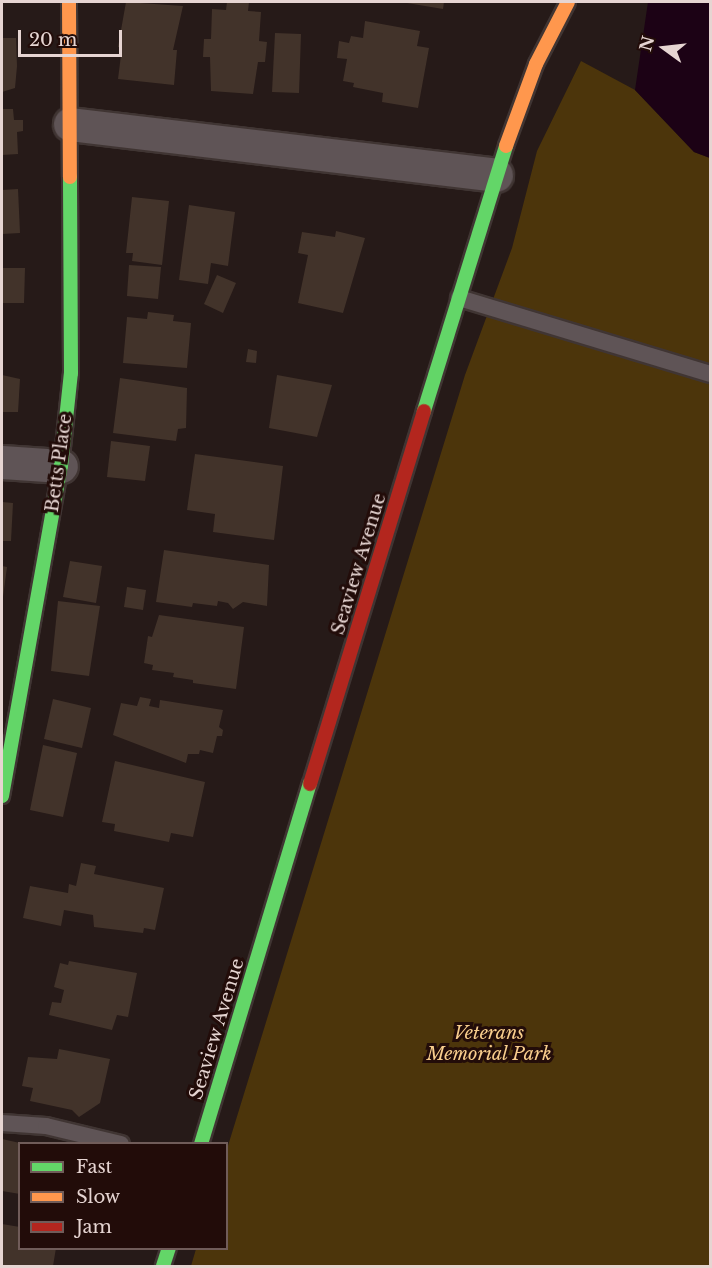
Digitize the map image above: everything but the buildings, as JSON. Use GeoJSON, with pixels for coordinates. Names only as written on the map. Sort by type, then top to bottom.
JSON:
{"type":"FeatureCollection","features":[{"type":"Feature","properties":{"kind":"street","name":"Betts Place"},"geometry":{"type":"LineString","coordinates":[[2,796],[61,466],[71,373],[69,2]]}},
{"type":"Feature","properties":{"kind":"street","name":"Seaview Avenue"},"geometry":{"type":"LineString","coordinates":[[201,1142],[496,175],[536,64],[568,2]]}},
{"type":"Feature","properties":{"kind":"street"},"geometry":{"type":"LineString","coordinates":[[70,124],[496,175]]}},
{"type":"Feature","properties":{"kind":"street"},"geometry":{"type":"LineString","coordinates":[[2,462],[61,466]]}},
{"type":"Feature","properties":{"kind":"street"},"geometry":{"type":"LineString","coordinates":[[163,1266],[168,1250]]}},
{"type":"Feature","properties":{"kind":"lane"},"geometry":{"type":"LineString","coordinates":[[459,298],[711,374]]}},
{"type":"Feature","properties":{"kind":"lane"},"geometry":{"type":"LineString","coordinates":[[2,1124],[46,1126],[118,1142]]}},
{"type":"Feature","properties":{"kind":"green space","name":"Veterans Memorial Park"},"geometry":{"type":"Polygon","coordinates":[[[581,61],[635,90],[694,152],[710,158],[710,1266],[191,1266],[196,1250],[228,1250],[228,1146],[465,375],[512,248],[537,151],[581,61]]]}},
{"type":"Feature","properties":{"kind":"shaded area"},"geometry":{"type":"Polygon","coordinates":[[[648,2],[710,2],[710,158],[694,152],[635,90],[648,2]]]}},
{"type":"Feature","properties":{"kind":"traffic: fast"},"geometry":{"type":"LineString","coordinates":[[424,411],[506,146]]}},
{"type":"Feature","properties":{"kind":"traffic: fast"},"geometry":{"type":"LineString","coordinates":[[2,796],[61,466],[71,373],[70,177]]}},
{"type":"Feature","properties":{"kind":"traffic: fast"},"geometry":{"type":"LineString","coordinates":[[202,1142],[310,784]]}},
{"type":"Feature","properties":{"kind":"traffic: fast"},"geometry":{"type":"LineString","coordinates":[[163,1266],[168,1250]]}},
{"type":"Feature","properties":{"kind":"traffic: slow"},"geometry":{"type":"LineString","coordinates":[[69,2],[70,177]]}},
{"type":"Feature","properties":{"kind":"traffic: slow"},"geometry":{"type":"LineString","coordinates":[[506,146],[536,64],[568,2]]}},
{"type":"Feature","properties":{"kind":"traffic: jam"},"geometry":{"type":"LineString","coordinates":[[310,784],[424,411]]}}]}
